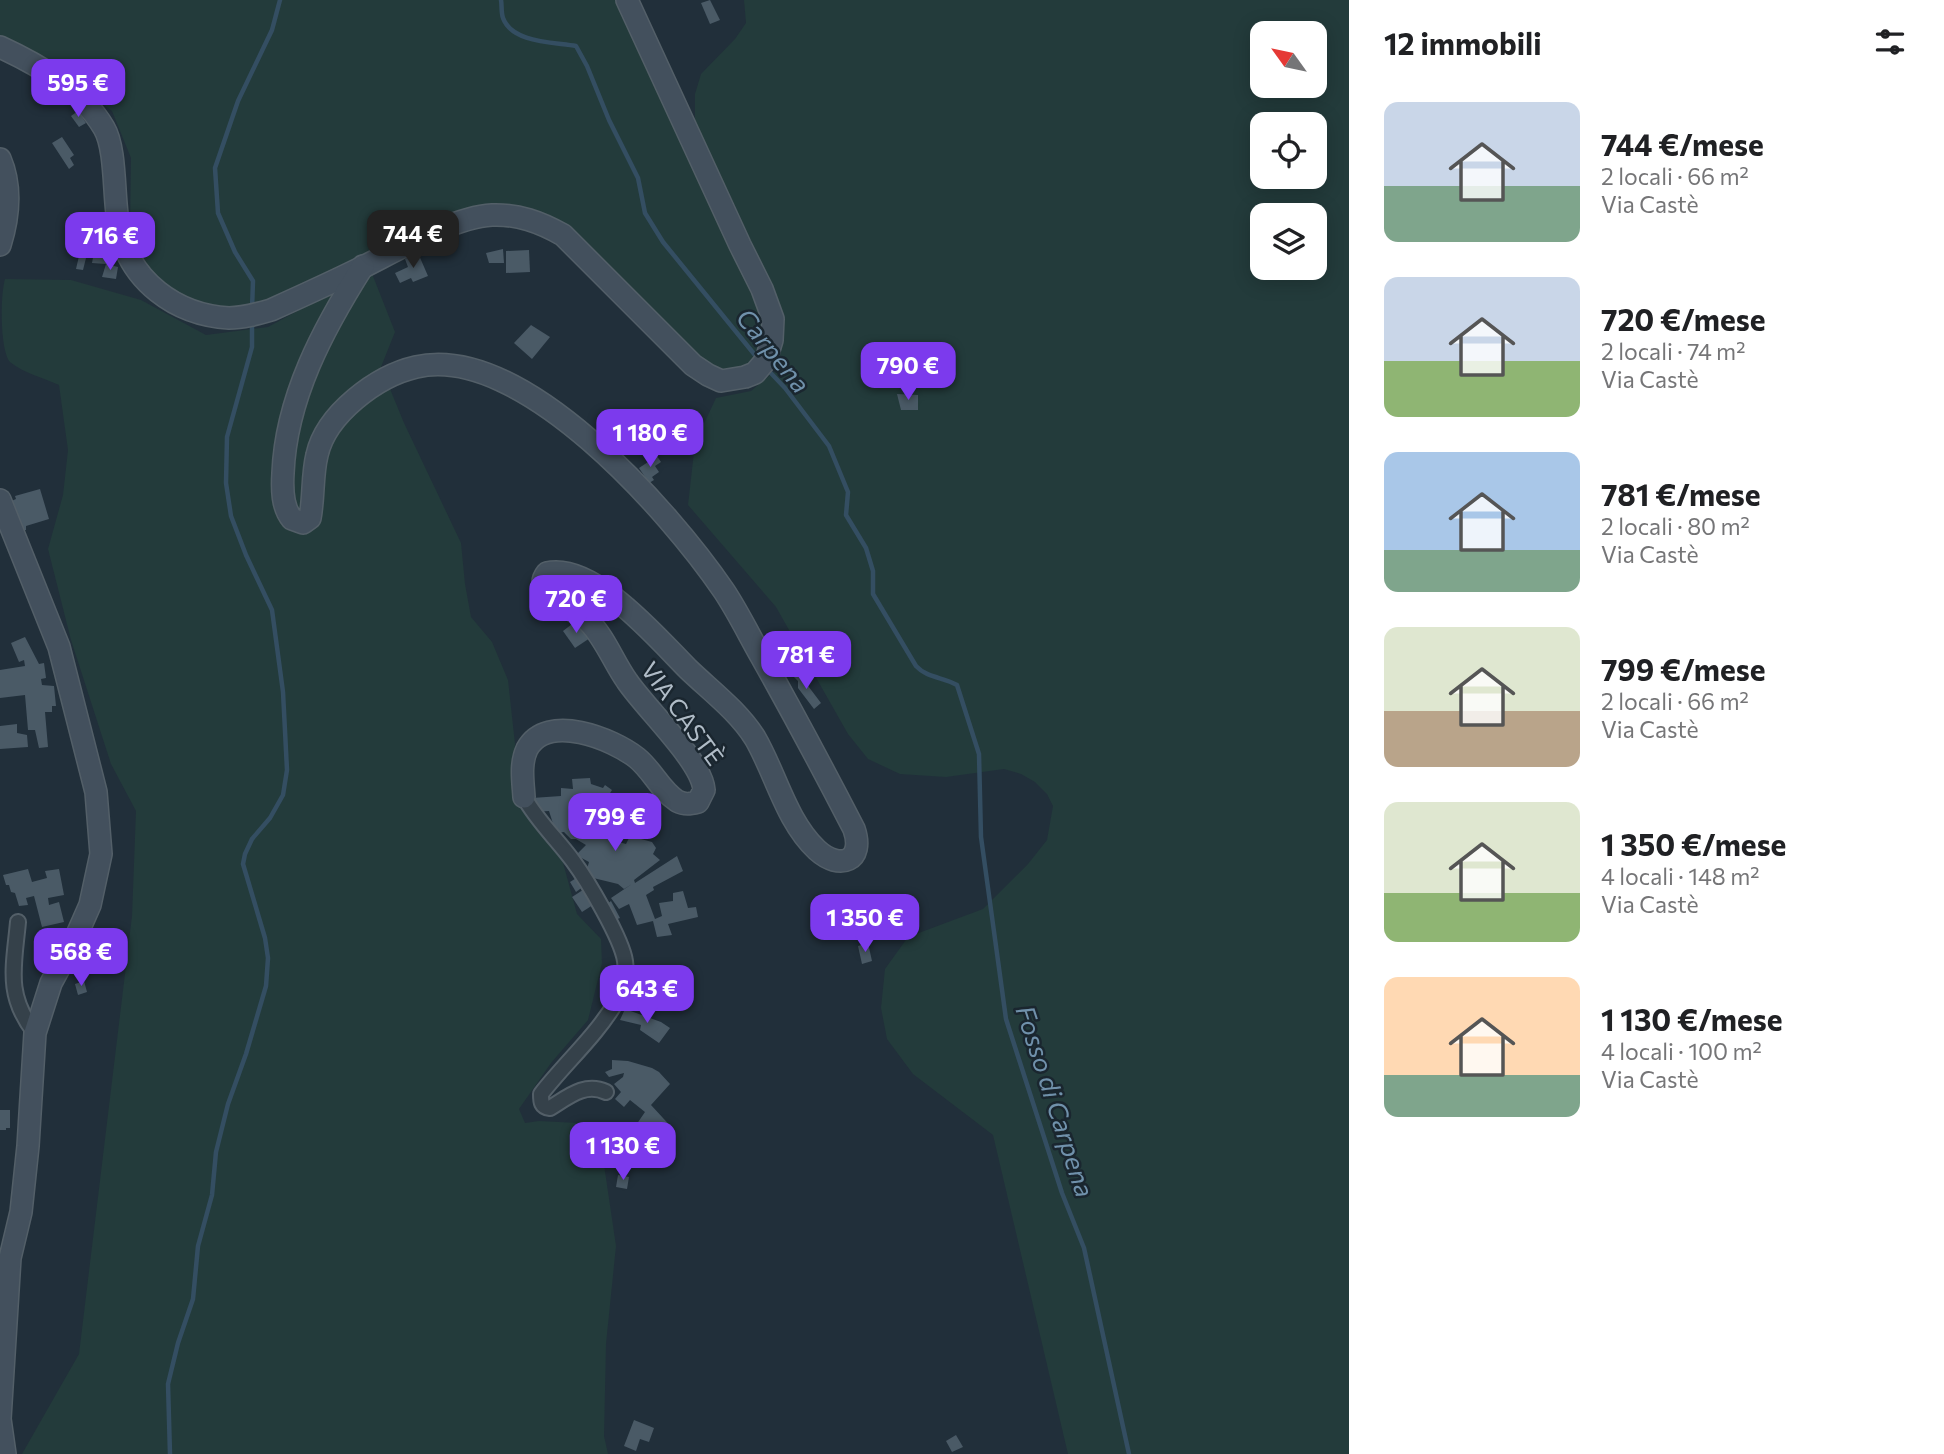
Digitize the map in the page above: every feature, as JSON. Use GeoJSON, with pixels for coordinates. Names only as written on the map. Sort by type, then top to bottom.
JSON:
{"type":"FeatureCollection","features":[{"type":"Feature","properties":{"kind":"street"},"geometry":{"type":"LineString","coordinates":[[0,47],[40,67],[61,82],[91,111],[105,130],[110,149],[119,228],[126,251],[149,286],[162,297],[184,307],[228,318],[246,317],[271,310],[413,241],[470,219],[490,215],[514,216],[537,221],[563,235],[693,365],[721,381],[738,379],[761,366],[772,340],[773,319],[762,289],[627,0]]}},
{"type":"Feature","properties":{"kind":"street"},"geometry":{"type":"LineString","coordinates":[[0,159],[5,170],[8,214],[0,244]]}},
{"type":"Feature","properties":{"kind":"street","name":"VIA CASTÈ"},"geometry":{"type":"LineString","coordinates":[[363,266],[319,343],[302,382],[289,424],[282,487],[286,510],[292,519],[303,523],[310,518],[314,469],[321,439],[345,410],[381,380],[400,371],[431,365],[473,369],[500,378],[543,405],[591,443],[626,474],[681,534],[725,593],[854,829],[856,848],[850,858],[841,862],[828,859],[817,850],[798,825],[755,739],[740,718],[677,658],[652,629],[589,582],[559,572],[547,573],[544,576],[542,586],[545,592],[581,615],[596,631],[627,683],[692,762],[702,779],[704,790],[698,802],[680,802],[665,790],[648,767],[620,746],[604,738],[558,731],[539,735],[527,750],[523,769],[524,797],[532,812],[574,861],[617,940],[625,966],[622,989],[615,1002],[596,1030],[541,1094],[541,1103],[550,1108],[575,1093],[595,1087],[606,1092]]}},
{"type":"Feature","properties":{"kind":"street"},"geometry":{"type":"LineString","coordinates":[[0,500],[59,647],[96,792],[101,854],[90,905],[51,983],[35,1033],[21,1212],[10,1258],[1,1419],[5,1454]]}},
{"type":"Feature","properties":{"kind":"street"},"geometry":{"type":"LineString","coordinates":[[18,922],[12,974],[14,991],[19,1008],[35,1033]]}},
{"type":"Feature","properties":{"kind":"green space"},"geometry":{"type":"Polygon","coordinates":[[[0,0],[617,0],[752,290],[766,331],[753,365],[725,373],[704,364],[563,223],[519,206],[472,207],[268,301],[246,306],[222,307],[187,298],[157,280],[138,255],[130,230],[131,158],[112,111],[45,60],[0,37],[0,0]]]}},
{"type":"Feature","properties":{"kind":"green space"},"geometry":{"type":"Polygon","coordinates":[[[744,0],[1349,0],[1349,1454],[1068,1454],[993,1135],[913,1074],[887,1039],[881,1008],[885,969],[908,937],[983,909],[1028,864],[1047,840],[1053,806],[1047,794],[1035,782],[1004,769],[946,777],[900,774],[868,759],[848,734],[776,607],[688,505],[695,443],[716,398],[751,391],[776,370],[781,336],[771,284],[695,121],[695,94],[701,74],[735,39],[746,23],[744,0]]]}},
{"type":"Feature","properties":{"kind":"green space"},"geometry":{"type":"Polygon","coordinates":[[[371,271],[395,332],[381,367],[404,423],[461,543],[471,617],[492,642],[508,680],[515,744],[513,777],[518,803],[562,859],[577,914],[601,939],[602,963],[588,1020],[551,1063],[519,1109],[525,1123],[539,1121],[598,1124],[616,1246],[606,1344],[604,1436],[608,1454],[22,1454],[79,1354],[132,916],[136,811],[111,764],[71,640],[48,549],[63,495],[68,450],[59,385],[10,362],[4,346],[2,323],[5,279],[71,280],[141,300],[206,335],[268,327],[371,271]]]}},
{"type":"Feature","properties":{"kind":"building"},"geometry":{"type":"Polygon","coordinates":[[[710,0],[720,20],[710,24],[701,3],[710,0]]]}},
{"type":"Feature","properties":{"kind":"building"},"geometry":{"type":"Polygon","coordinates":[[[78,111],[86,123],[79,127],[71,116],[78,111]]]}},
{"type":"Feature","properties":{"kind":"building"},"geometry":{"type":"Polygon","coordinates":[[[62,137],[74,155],[70,158],[74,165],[69,169],[52,143],[62,137]]]}},
{"type":"Feature","properties":{"kind":"building"},"geometry":{"type":"Polygon","coordinates":[[[89,234],[109,236],[106,264],[92,263],[94,252],[86,250],[89,234]]]}},
{"type":"Feature","properties":{"kind":"building"},"geometry":{"type":"Polygon","coordinates":[[[503,249],[504,263],[489,263],[486,253],[503,249]]]}},
{"type":"Feature","properties":{"kind":"building"},"geometry":{"type":"Polygon","coordinates":[[[529,250],[530,272],[506,273],[506,251],[529,250]]]}},
{"type":"Feature","properties":{"kind":"building"},"geometry":{"type":"Polygon","coordinates":[[[418,253],[428,276],[413,282],[411,278],[400,283],[395,273],[408,267],[405,259],[418,253]]]}},
{"type":"Feature","properties":{"kind":"building"},"geometry":{"type":"Polygon","coordinates":[[[79,256],[86,258],[83,270],[76,269],[79,256]]]}},
{"type":"Feature","properties":{"kind":"building"},"geometry":{"type":"Polygon","coordinates":[[[106,264],[118,267],[116,279],[102,277],[106,264]]]}},
{"type":"Feature","properties":{"kind":"building"},"geometry":{"type":"Polygon","coordinates":[[[531,325],[550,337],[532,359],[514,343],[531,325]]]}},
{"type":"Feature","properties":{"kind":"building"},"geometry":{"type":"Polygon","coordinates":[[[897,394],[918,395],[918,410],[901,410],[897,394]]]}},
{"type":"Feature","properties":{"kind":"building"},"geometry":{"type":"Polygon","coordinates":[[[657,456],[661,462],[655,466],[659,472],[649,483],[639,468],[657,456]]]}},
{"type":"Feature","properties":{"kind":"building"},"geometry":{"type":"Polygon","coordinates":[[[40,489],[49,519],[26,526],[26,530],[18,532],[9,502],[16,499],[15,496],[40,489]]]}},
{"type":"Feature","properties":{"kind":"building"},"geometry":{"type":"Polygon","coordinates":[[[576,621],[590,638],[575,648],[563,631],[576,621]]]}},
{"type":"Feature","properties":{"kind":"building"},"geometry":{"type":"Polygon","coordinates":[[[25,637],[39,664],[44,663],[46,678],[41,679],[42,685],[54,686],[56,706],[52,706],[52,712],[45,712],[48,747],[39,748],[35,730],[28,730],[25,695],[0,698],[0,670],[25,666],[24,660],[19,662],[11,643],[25,637]]]}},
{"type":"Feature","properties":{"kind":"building"},"geometry":{"type":"Polygon","coordinates":[[[796,670],[821,703],[814,709],[791,674],[796,670]]]}},
{"type":"Feature","properties":{"kind":"building"},"geometry":{"type":"Polygon","coordinates":[[[17,724],[17,733],[27,735],[28,747],[0,749],[0,726],[17,724]]]}},
{"type":"Feature","properties":{"kind":"building"},"geometry":{"type":"Polygon","coordinates":[[[590,778],[591,784],[603,788],[605,785],[612,790],[601,808],[624,824],[616,833],[611,832],[608,839],[626,844],[630,836],[652,842],[656,848],[653,854],[660,860],[634,880],[635,883],[677,856],[683,871],[653,887],[654,890],[646,895],[655,919],[662,916],[659,903],[673,901],[673,893],[683,891],[688,908],[696,907],[698,917],[668,924],[672,935],[657,937],[653,921],[637,925],[629,904],[619,909],[611,898],[632,884],[624,889],[618,884],[585,876],[589,862],[576,855],[586,845],[571,839],[564,832],[556,833],[549,811],[533,812],[532,798],[561,796],[561,788],[573,789],[572,779],[590,778]]]}},
{"type":"Feature","properties":{"kind":"building"},"geometry":{"type":"Polygon","coordinates":[[[28,869],[32,882],[47,878],[45,871],[59,869],[64,895],[48,898],[49,905],[59,902],[64,922],[42,927],[34,896],[26,898],[28,905],[19,906],[15,893],[6,885],[3,875],[28,869]]]}},
{"type":"Feature","properties":{"kind":"building"},"geometry":{"type":"Polygon","coordinates":[[[578,877],[584,886],[576,892],[570,882],[578,877]]]}},
{"type":"Feature","properties":{"kind":"building"},"geometry":{"type":"Polygon","coordinates":[[[586,888],[596,903],[582,912],[572,897],[586,888]]]}},
{"type":"Feature","properties":{"kind":"building"},"geometry":{"type":"Polygon","coordinates":[[[611,901],[620,918],[610,922],[603,907],[611,901]]]}},
{"type":"Feature","properties":{"kind":"building"},"geometry":{"type":"Polygon","coordinates":[[[868,943],[872,961],[862,964],[858,946],[868,943]]]}},
{"type":"Feature","properties":{"kind":"building"},"geometry":{"type":"Polygon","coordinates":[[[84,981],[87,992],[78,995],[75,984],[84,981]]]}},
{"type":"Feature","properties":{"kind":"building"},"geometry":{"type":"Polygon","coordinates":[[[625,1009],[670,1028],[659,1043],[640,1030],[641,1025],[620,1020],[625,1009]]]}},
{"type":"Feature","properties":{"kind":"building"},"geometry":{"type":"Polygon","coordinates":[[[612,1060],[628,1061],[652,1068],[670,1084],[651,1105],[675,1131],[666,1139],[658,1129],[653,1132],[650,1129],[646,1135],[640,1131],[637,1134],[632,1131],[645,1112],[630,1100],[624,1107],[615,1099],[621,1092],[614,1084],[624,1073],[609,1077],[605,1072],[612,1069],[612,1060]]]}},
{"type":"Feature","properties":{"kind":"building"},"geometry":{"type":"Polygon","coordinates":[[[0,1110],[10,1110],[10,1128],[6,1130],[0,1130],[0,1110]]]}},
{"type":"Feature","properties":{"kind":"building"},"geometry":{"type":"Polygon","coordinates":[[[618,1175],[629,1177],[627,1189],[616,1187],[618,1175]]]}},
{"type":"Feature","properties":{"kind":"building"},"geometry":{"type":"Polygon","coordinates":[[[634,1420],[654,1428],[649,1442],[640,1439],[636,1451],[624,1446],[634,1420]]]}},
{"type":"Feature","properties":{"kind":"building"},"geometry":{"type":"Polygon","coordinates":[[[956,1435],[963,1447],[952,1452],[946,1441],[956,1435]]]}},
{"type":"Feature","properties":{"kind":"waterway"},"geometry":{"type":"LineString","coordinates":[[252,309],[253,281],[235,252],[218,213],[215,168],[238,101],[272,30],[280,0]]}},
{"type":"Feature","properties":{"kind":"waterway","name":"Carpena"},"geometry":{"type":"LineString","coordinates":[[501,0],[503,18],[515,32],[535,40],[576,46],[638,178],[645,213],[663,242],[759,360]]}},
{"type":"Feature","properties":{"kind":"waterway"},"geometry":{"type":"LineString","coordinates":[[170,1454],[168,1384],[193,1299],[198,1246],[212,1195],[216,1152],[228,1104],[266,986],[268,958],[265,938],[243,864],[252,839],[270,818],[283,795],[287,770],[283,692],[272,610],[231,516],[226,483],[227,437],[252,347],[252,321]]}},
{"type":"Feature","properties":{"kind":"waterway","name":"Fosso di Carpena"},"geometry":{"type":"LineString","coordinates":[[767,369],[785,388],[829,446],[848,492],[846,515],[866,548],[873,571],[873,594],[916,666],[925,673],[957,685],[979,754],[981,837],[1006,1019],[1062,1193],[1084,1248],[1129,1454]]}}]}
